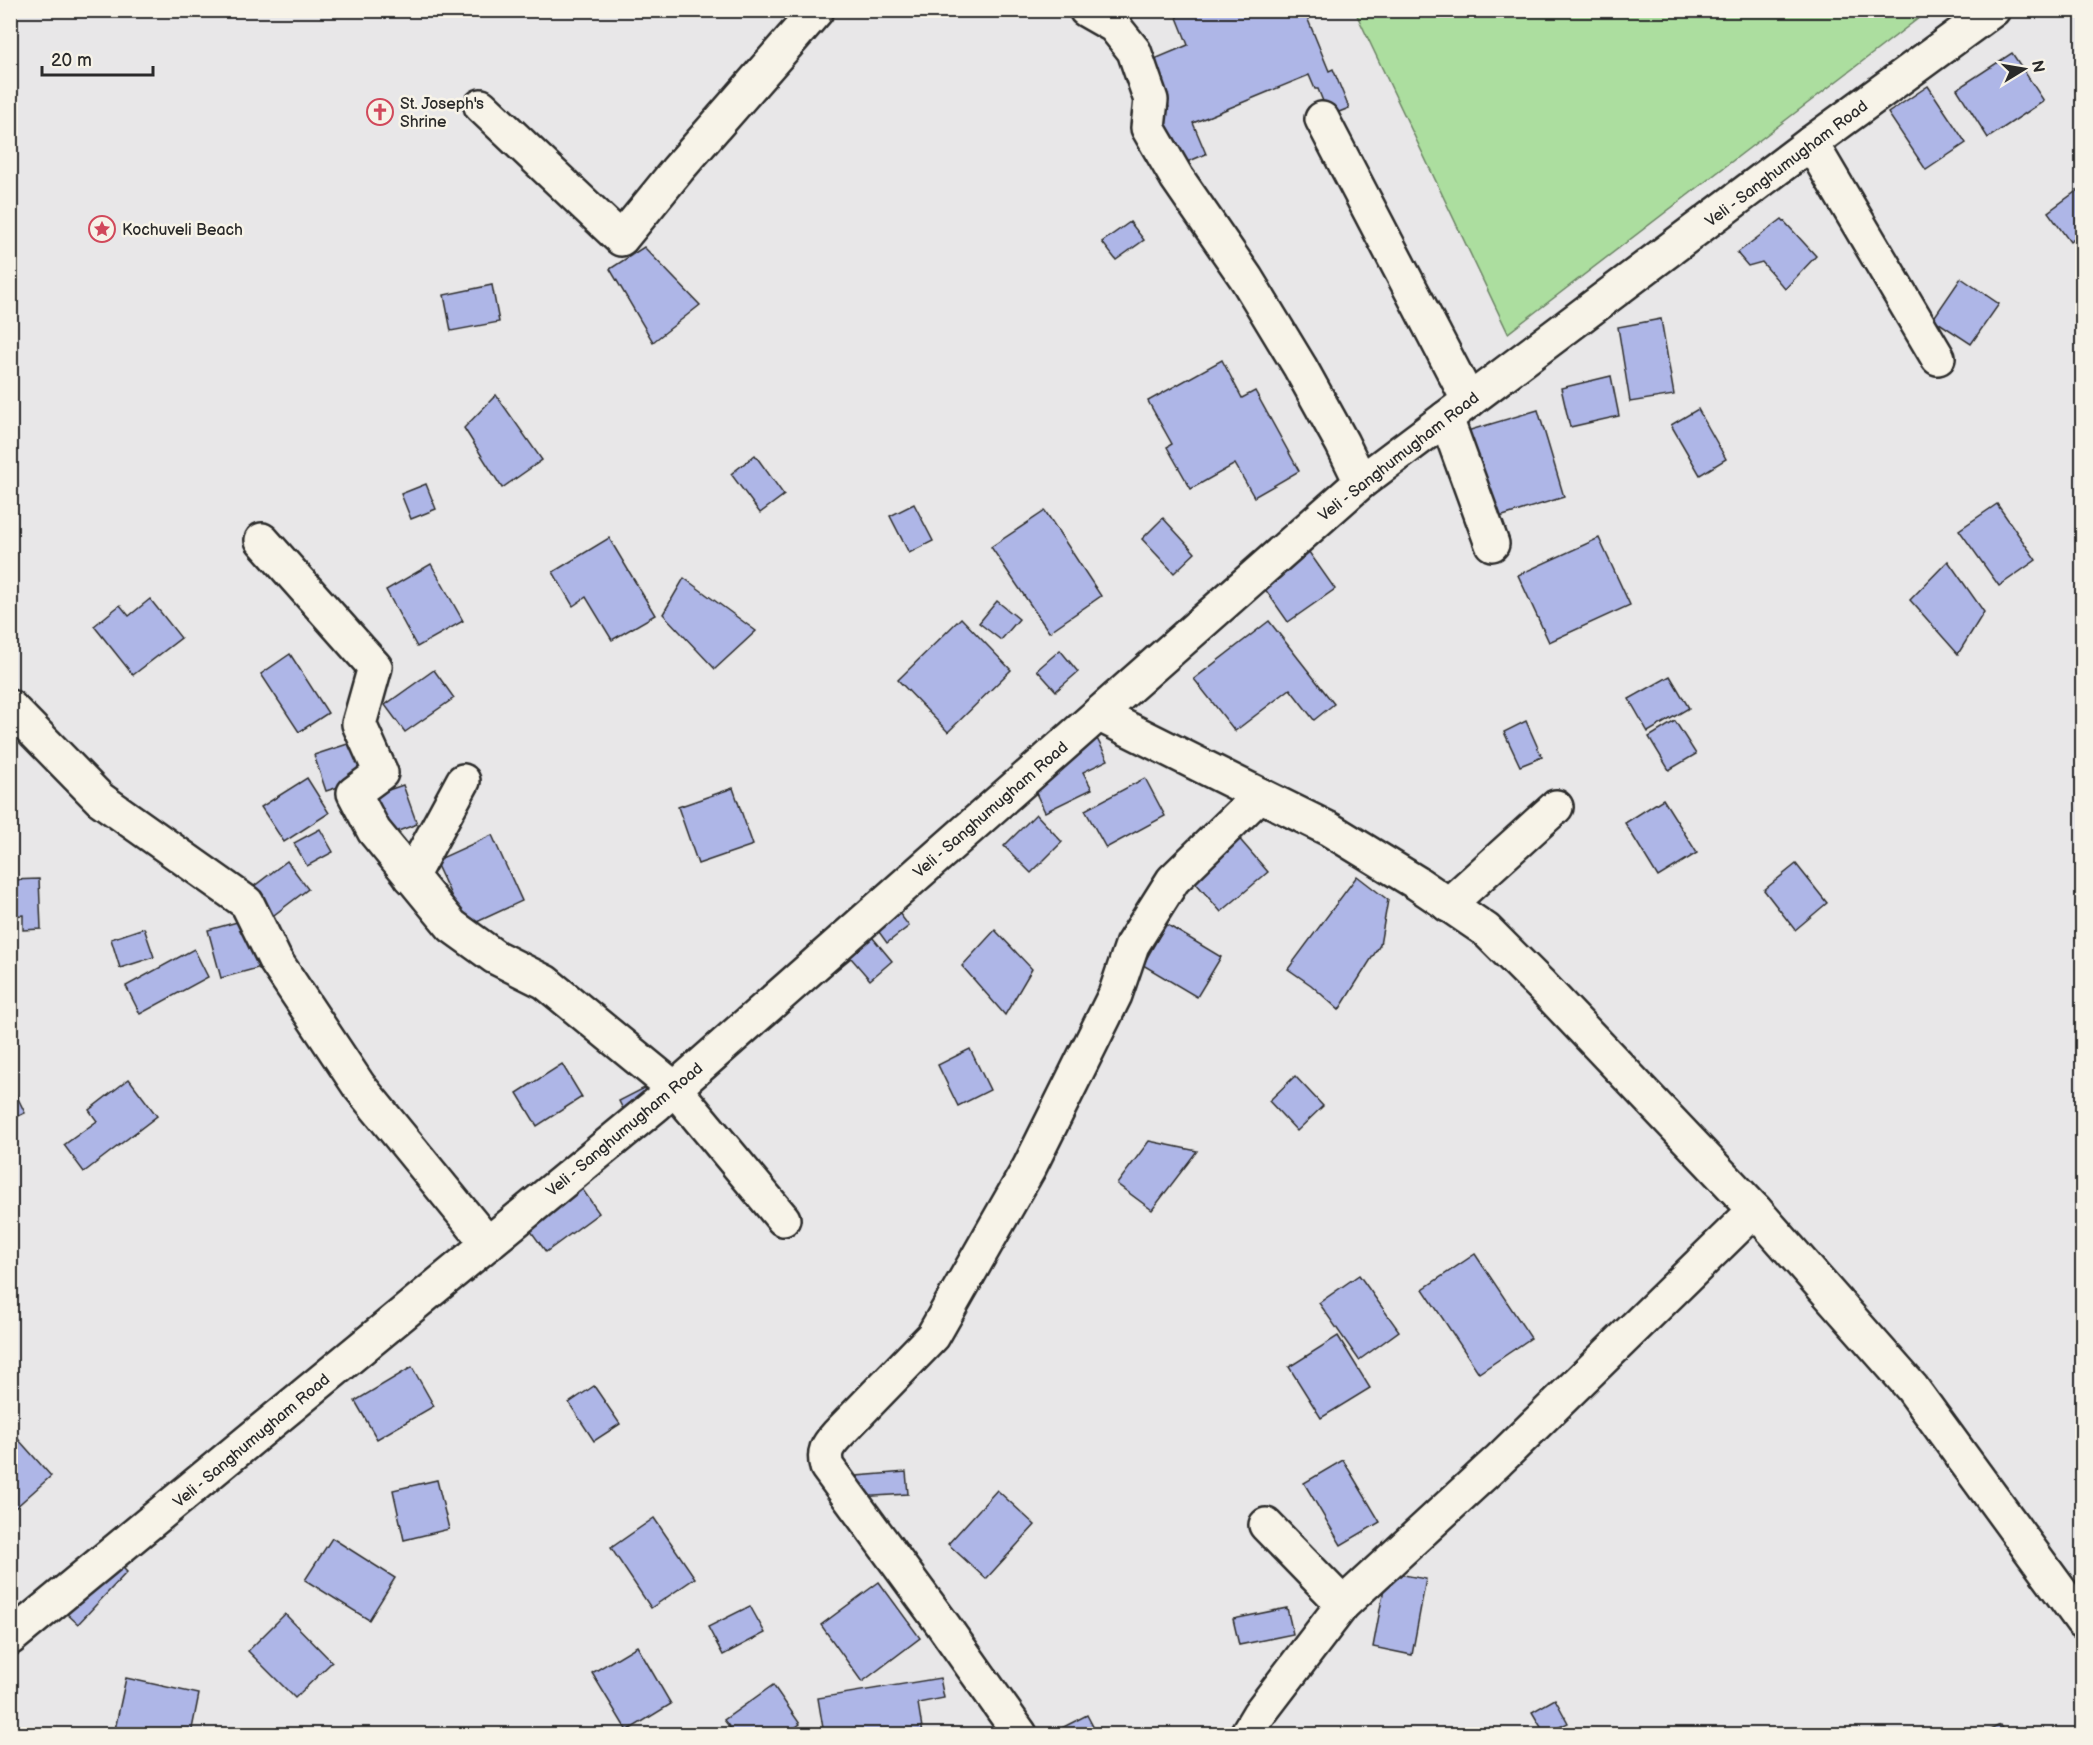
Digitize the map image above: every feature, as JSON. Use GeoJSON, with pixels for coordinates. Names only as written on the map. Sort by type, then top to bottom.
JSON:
{"type":"FeatureCollection","features":[{"type":"Feature","properties":{"kind":"street"},"geometry":{"type":"LineString","coordinates":[[482,106],[621,239],[678,169],[817,10]]}},
{"type":"Feature","properties":{"kind":"street"},"geometry":{"type":"LineString","coordinates":[[1086,10],[1114,26],[1134,51],[1151,100],[1148,128],[1177,178],[1246,278],[1300,367],[1361,482]]}},
{"type":"Feature","properties":{"kind":"street","name":"Veli - Sanghumugham Road"},"geometry":{"type":"LineString","coordinates":[[10,1638],[674,1088],[1361,482],[1993,10]]}},
{"type":"Feature","properties":{"kind":"street"},"geometry":{"type":"LineString","coordinates":[[1322,119],[1457,409],[1492,544]]}},
{"type":"Feature","properties":{"kind":"street"},"geometry":{"type":"LineString","coordinates":[[1811,144],[1938,358]]}},
{"type":"Feature","properties":{"kind":"street"},"geometry":{"type":"LineString","coordinates":[[262,540],[375,666],[359,724],[381,773],[354,794],[374,831],[452,926],[495,957],[545,982],[674,1088],[783,1219]]}},
{"type":"Feature","properties":{"kind":"street"},"geometry":{"type":"LineString","coordinates":[[10,707],[100,799],[247,903],[275,960],[359,1086],[488,1244]]}},
{"type":"Feature","properties":{"kind":"street"},"geometry":{"type":"LineString","coordinates":[[1098,714],[1329,829],[1486,930],[1755,1210],[1912,1388],[2082,1621]]}},
{"type":"Feature","properties":{"kind":"street"},"geometry":{"type":"LineString","coordinates":[[411,877],[463,781]]}},
{"type":"Feature","properties":{"kind":"street"},"geometry":{"type":"LineString","coordinates":[[1020,1734],[827,1467],[824,1456],[827,1446],[837,1434],[933,1336],[1029,1168],[1116,996],[1132,945],[1173,880],[1260,795]]}},
{"type":"Feature","properties":{"kind":"street"},"geometry":{"type":"LineString","coordinates":[[1448,905],[1556,807]]}},
{"type":"Feature","properties":{"kind":"street"},"geometry":{"type":"LineString","coordinates":[[1247,1734],[1259,1714],[1343,1604],[1498,1461],[1755,1210]]}},
{"type":"Feature","properties":{"kind":"street"},"geometry":{"type":"LineString","coordinates":[[1266,1525],[1343,1604]]}},
{"type":"Feature","properties":{"kind":"green space"},"geometry":{"type":"Polygon","coordinates":[[[1355,11],[1928,11],[1508,333],[1355,11]]]}},
{"type":"Feature","properties":{"kind":"building"},"geometry":{"type":"Polygon","coordinates":[[[1174,10],[1304,10],[1329,71],[1333,69],[1349,108],[1329,116],[1318,89],[1315,89],[1309,75],[1193,123],[1206,154],[1173,168],[1152,114],[1169,107],[1162,89],[1145,63],[1188,45],[1174,10]]]}},
{"type":"Feature","properties":{"kind":"building"},"geometry":{"type":"Polygon","coordinates":[[[2012,53],[2044,101],[1988,138],[1957,89],[2012,53]]]}},
{"type":"Feature","properties":{"kind":"building"},"geometry":{"type":"Polygon","coordinates":[[[1928,86],[1966,143],[1926,170],[1888,113],[1928,86]]]}},
{"type":"Feature","properties":{"kind":"building"},"geometry":{"type":"Polygon","coordinates":[[[2082,187],[2082,233],[2070,242],[2048,212],[2082,187]]]}},
{"type":"Feature","properties":{"kind":"building"},"geometry":{"type":"Polygon","coordinates":[[[1782,219],[1816,256],[1785,289],[1762,262],[1748,266],[1737,253],[1782,219]]]}},
{"type":"Feature","properties":{"kind":"building"},"geometry":{"type":"Polygon","coordinates":[[[1130,222],[1144,240],[1116,260],[1102,242],[1130,222]]]}},
{"type":"Feature","properties":{"kind":"building"},"geometry":{"type":"Polygon","coordinates":[[[644,247],[700,305],[653,342],[610,269],[644,247]]]}},
{"type":"Feature","properties":{"kind":"building"},"geometry":{"type":"Polygon","coordinates":[[[1961,278],[1999,304],[1971,344],[1933,319],[1961,278]]]}},
{"type":"Feature","properties":{"kind":"building"},"geometry":{"type":"Polygon","coordinates":[[[492,285],[499,322],[451,331],[444,295],[492,285]]]}},
{"type":"Feature","properties":{"kind":"building"},"geometry":{"type":"Polygon","coordinates":[[[1661,319],[1674,395],[1630,402],[1618,327],[1661,319]]]}},
{"type":"Feature","properties":{"kind":"building"},"geometry":{"type":"Polygon","coordinates":[[[1222,360],[1242,398],[1255,391],[1299,471],[1254,497],[1235,464],[1191,489],[1167,447],[1172,444],[1148,401],[1222,360]]]}},
{"type":"Feature","properties":{"kind":"building"},"geometry":{"type":"Polygon","coordinates":[[[1611,376],[1619,416],[1570,427],[1561,388],[1611,376]]]}},
{"type":"Feature","properties":{"kind":"building"},"geometry":{"type":"Polygon","coordinates":[[[496,395],[542,460],[502,488],[464,428],[496,395]]]}},
{"type":"Feature","properties":{"kind":"building"},"geometry":{"type":"Polygon","coordinates":[[[1698,409],[1726,459],[1700,475],[1671,425],[1698,409]]]}},
{"type":"Feature","properties":{"kind":"building"},"geometry":{"type":"Polygon","coordinates":[[[1538,410],[1564,497],[1493,519],[1467,431],[1538,410]]]}},
{"type":"Feature","properties":{"kind":"building"},"geometry":{"type":"Polygon","coordinates":[[[755,455],[784,495],[760,513],[731,474],[755,455]]]}},
{"type":"Feature","properties":{"kind":"building"},"geometry":{"type":"Polygon","coordinates":[[[426,484],[436,509],[411,519],[401,494],[426,484]]]}},
{"type":"Feature","properties":{"kind":"building"},"geometry":{"type":"Polygon","coordinates":[[[914,504],[933,541],[909,553],[890,516],[914,504]]]}},
{"type":"Feature","properties":{"kind":"building"},"geometry":{"type":"Polygon","coordinates":[[[1997,504],[2036,560],[1999,586],[1959,530],[1997,504]]]}},
{"type":"Feature","properties":{"kind":"building"},"geometry":{"type":"Polygon","coordinates":[[[1045,511],[1101,596],[1049,632],[991,547],[1045,511]]]}},
{"type":"Feature","properties":{"kind":"building"},"geometry":{"type":"Polygon","coordinates":[[[1163,518],[1195,553],[1174,573],[1142,539],[1163,518]]]}},
{"type":"Feature","properties":{"kind":"building"},"geometry":{"type":"Polygon","coordinates":[[[609,538],[655,615],[612,640],[586,597],[573,606],[553,572],[609,538]]]}},
{"type":"Feature","properties":{"kind":"building"},"geometry":{"type":"Polygon","coordinates":[[[1599,538],[1630,605],[1549,642],[1518,575],[1599,538]]]}},
{"type":"Feature","properties":{"kind":"building"},"geometry":{"type":"Polygon","coordinates":[[[1304,545],[1335,589],[1288,622],[1258,579],[1304,545]]]}},
{"type":"Feature","properties":{"kind":"building"},"geometry":{"type":"Polygon","coordinates":[[[1948,561],[1984,612],[1958,654],[1910,600],[1948,561]]]}},
{"type":"Feature","properties":{"kind":"building"},"geometry":{"type":"Polygon","coordinates":[[[431,564],[463,621],[417,647],[386,590],[431,564]]]}},
{"type":"Feature","properties":{"kind":"building"},"geometry":{"type":"Polygon","coordinates":[[[684,578],[756,631],[715,669],[663,614],[684,578]]]}},
{"type":"Feature","properties":{"kind":"building"},"geometry":{"type":"Polygon","coordinates":[[[150,599],[181,638],[133,675],[94,626],[120,605],[129,616],[150,599]]]}},
{"type":"Feature","properties":{"kind":"building"},"geometry":{"type":"Polygon","coordinates":[[[997,601],[1019,619],[1001,640],[979,623],[997,601]]]}},
{"type":"Feature","properties":{"kind":"building"},"geometry":{"type":"Polygon","coordinates":[[[961,618],[1011,670],[948,732],[898,680],[961,618]]]}},
{"type":"Feature","properties":{"kind":"building"},"geometry":{"type":"Polygon","coordinates":[[[1269,621],[1334,704],[1314,720],[1290,689],[1235,731],[1194,679],[1269,621]]]}},
{"type":"Feature","properties":{"kind":"building"},"geometry":{"type":"Polygon","coordinates":[[[1060,650],[1078,672],[1056,691],[1037,670],[1060,650]]]}},
{"type":"Feature","properties":{"kind":"building"},"geometry":{"type":"Polygon","coordinates":[[[290,654],[328,713],[299,732],[261,674],[290,654]]]}},
{"type":"Feature","properties":{"kind":"building"},"geometry":{"type":"Polygon","coordinates":[[[434,670],[454,698],[405,732],[385,705],[434,670]]]}},
{"type":"Feature","properties":{"kind":"building"},"geometry":{"type":"Polygon","coordinates":[[[1670,676],[1689,708],[1648,732],[1629,699],[1670,676]]]}},
{"type":"Feature","properties":{"kind":"building"},"geometry":{"type":"Polygon","coordinates":[[[1526,721],[1542,757],[1520,766],[1504,732],[1526,721]]]}},
{"type":"Feature","properties":{"kind":"building"},"geometry":{"type":"Polygon","coordinates":[[[1675,721],[1696,754],[1669,770],[1649,737],[1675,721]]]}},
{"type":"Feature","properties":{"kind":"building"},"geometry":{"type":"Polygon","coordinates":[[[1089,723],[1108,760],[1083,772],[1092,789],[1045,812],[1025,770],[1089,723]]]}},
{"type":"Feature","properties":{"kind":"building"},"geometry":{"type":"Polygon","coordinates":[[[360,740],[372,776],[326,791],[314,755],[360,740]]]}},
{"type":"Feature","properties":{"kind":"building"},"geometry":{"type":"Polygon","coordinates":[[[307,778],[329,813],[284,842],[261,807],[307,778]]]}},
{"type":"Feature","properties":{"kind":"building"},"geometry":{"type":"Polygon","coordinates":[[[1145,778],[1165,816],[1106,848],[1085,810],[1145,778]]]}},
{"type":"Feature","properties":{"kind":"building"},"geometry":{"type":"Polygon","coordinates":[[[403,785],[417,824],[385,836],[371,796],[403,785]]]}},
{"type":"Feature","properties":{"kind":"building"},"geometry":{"type":"Polygon","coordinates":[[[733,788],[753,845],[698,864],[678,807],[733,788]]]}},
{"type":"Feature","properties":{"kind":"building"},"geometry":{"type":"Polygon","coordinates":[[[1663,799],[1697,853],[1658,877],[1625,823],[1663,799]]]}},
{"type":"Feature","properties":{"kind":"building"},"geometry":{"type":"Polygon","coordinates":[[[1036,814],[1062,842],[1031,873],[1004,846],[1036,814]]]}},
{"type":"Feature","properties":{"kind":"building"},"geometry":{"type":"Polygon","coordinates":[[[320,829],[333,852],[307,866],[294,843],[320,829]]]}},
{"type":"Feature","properties":{"kind":"building"},"geometry":{"type":"Polygon","coordinates":[[[492,835],[522,901],[466,927],[435,861],[492,835]]]}},
{"type":"Feature","properties":{"kind":"building"},"geometry":{"type":"Polygon","coordinates":[[[1236,835],[1268,872],[1221,912],[1189,875],[1236,835]]]}},
{"type":"Feature","properties":{"kind":"building"},"geometry":{"type":"Polygon","coordinates":[[[287,861],[308,889],[266,921],[245,893],[287,861]]]}},
{"type":"Feature","properties":{"kind":"building"},"geometry":{"type":"Polygon","coordinates":[[[1796,864],[1827,903],[1795,930],[1764,890],[1796,864]]]}},
{"type":"Feature","properties":{"kind":"building"},"geometry":{"type":"Polygon","coordinates":[[[1357,876],[1388,900],[1380,945],[1339,1010],[1311,985],[1288,969],[1357,876]]]}},
{"type":"Feature","properties":{"kind":"building"},"geometry":{"type":"Polygon","coordinates":[[[39,879],[41,929],[23,930],[23,915],[10,916],[10,880],[39,879]]]}},
{"type":"Feature","properties":{"kind":"building"},"geometry":{"type":"Polygon","coordinates":[[[893,905],[909,926],[887,943],[871,921],[893,905]]]}},
{"type":"Feature","properties":{"kind":"building"},"geometry":{"type":"Polygon","coordinates":[[[853,914],[892,961],[870,980],[851,958],[823,981],[803,957],[853,914]]]}},
{"type":"Feature","properties":{"kind":"building"},"geometry":{"type":"Polygon","coordinates":[[[252,918],[265,966],[221,978],[208,930],[252,918]]]}},
{"type":"Feature","properties":{"kind":"building"},"geometry":{"type":"Polygon","coordinates":[[[1166,924],[1221,957],[1197,997],[1143,965],[1166,924]]]}},
{"type":"Feature","properties":{"kind":"building"},"geometry":{"type":"Polygon","coordinates":[[[144,928],[154,957],[120,968],[111,939],[144,928]]]}},
{"type":"Feature","properties":{"kind":"building"},"geometry":{"type":"Polygon","coordinates":[[[995,930],[1032,969],[1005,1015],[962,966],[995,930]]]}},
{"type":"Feature","properties":{"kind":"building"},"geometry":{"type":"Polygon","coordinates":[[[194,949],[208,977],[140,1014],[126,986],[194,949]]]}},
{"type":"Feature","properties":{"kind":"building"},"geometry":{"type":"Polygon","coordinates":[[[970,1049],[990,1090],[958,1106],[938,1065],[970,1049]]]}},
{"type":"Feature","properties":{"kind":"building"},"geometry":{"type":"Polygon","coordinates":[[[562,1064],[582,1097],[537,1126],[517,1093],[562,1064]]]}},
{"type":"Feature","properties":{"kind":"building"},"geometry":{"type":"Polygon","coordinates":[[[1295,1076],[1323,1106],[1297,1131],[1269,1101],[1295,1076]]]}},
{"type":"Feature","properties":{"kind":"building"},"geometry":{"type":"Polygon","coordinates":[[[129,1079],[157,1116],[84,1172],[64,1145],[97,1121],[89,1110],[129,1079]]]}},
{"type":"Feature","properties":{"kind":"building"},"geometry":{"type":"Polygon","coordinates":[[[658,1081],[632,1127],[619,1101],[658,1081]]]}},
{"type":"Feature","properties":{"kind":"building"},"geometry":{"type":"Polygon","coordinates":[[[10,1082],[25,1113],[10,1120],[10,1082]]]}},
{"type":"Feature","properties":{"kind":"building"},"geometry":{"type":"Polygon","coordinates":[[[1149,1141],[1197,1151],[1152,1210],[1117,1184],[1149,1141]]]}},
{"type":"Feature","properties":{"kind":"building"},"geometry":{"type":"Polygon","coordinates":[[[576,1180],[599,1213],[546,1252],[522,1219],[576,1180]]]}},
{"type":"Feature","properties":{"kind":"building"},"geometry":{"type":"Polygon","coordinates":[[[1475,1254],[1531,1338],[1479,1373],[1423,1289],[1475,1254]]]}},
{"type":"Feature","properties":{"kind":"building"},"geometry":{"type":"Polygon","coordinates":[[[1359,1275],[1399,1331],[1359,1360],[1319,1303],[1359,1275]]]}},
{"type":"Feature","properties":{"kind":"building"},"geometry":{"type":"Polygon","coordinates":[[[1338,1336],[1370,1388],[1321,1418],[1289,1367],[1338,1336]]]}},
{"type":"Feature","properties":{"kind":"building"},"geometry":{"type":"Polygon","coordinates":[[[412,1367],[434,1406],[377,1439],[355,1401],[412,1367]]]}},
{"type":"Feature","properties":{"kind":"building"},"geometry":{"type":"Polygon","coordinates":[[[594,1386],[620,1424],[594,1441],[569,1403],[594,1386]]]}},
{"type":"Feature","properties":{"kind":"building"},"geometry":{"type":"Polygon","coordinates":[[[10,1430],[51,1476],[14,1509],[10,1506],[10,1430]]]}},
{"type":"Feature","properties":{"kind":"building"},"geometry":{"type":"Polygon","coordinates":[[[1343,1460],[1380,1522],[1341,1545],[1304,1483],[1343,1460]]]}},
{"type":"Feature","properties":{"kind":"building"},"geometry":{"type":"Polygon","coordinates":[[[906,1472],[908,1494],[858,1497],[856,1476],[906,1472]]]}},
{"type":"Feature","properties":{"kind":"building"},"geometry":{"type":"Polygon","coordinates":[[[437,1480],[449,1529],[404,1540],[393,1490],[437,1480]]]}},
{"type":"Feature","properties":{"kind":"building"},"geometry":{"type":"Polygon","coordinates":[[[997,1490],[1035,1525],[986,1579],[948,1544],[997,1490]]]}},
{"type":"Feature","properties":{"kind":"building"},"geometry":{"type":"Polygon","coordinates":[[[654,1518],[695,1578],[651,1608],[611,1548],[654,1518]]]}},
{"type":"Feature","properties":{"kind":"building"},"geometry":{"type":"Polygon","coordinates":[[[332,1538],[395,1578],[369,1620],[305,1580],[332,1538]]]}},
{"type":"Feature","properties":{"kind":"building"},"geometry":{"type":"Polygon","coordinates":[[[102,1547],[127,1572],[78,1624],[52,1600],[102,1547]]]}},
{"type":"Feature","properties":{"kind":"building"},"geometry":{"type":"Polygon","coordinates":[[[1387,1572],[1426,1579],[1412,1655],[1373,1647],[1387,1572]]]}},
{"type":"Feature","properties":{"kind":"building"},"geometry":{"type":"Polygon","coordinates":[[[879,1582],[920,1638],[862,1682],[821,1625],[879,1582]]]}},
{"type":"Feature","properties":{"kind":"building"},"geometry":{"type":"Polygon","coordinates":[[[750,1606],[765,1633],[723,1655],[708,1627],[750,1606]]]}},
{"type":"Feature","properties":{"kind":"building"},"geometry":{"type":"Polygon","coordinates":[[[1287,1608],[1293,1634],[1239,1645],[1233,1619],[1287,1608]]]}},
{"type":"Feature","properties":{"kind":"building"},"geometry":{"type":"Polygon","coordinates":[[[285,1614],[332,1662],[295,1698],[248,1651],[285,1614]]]}},
{"type":"Feature","properties":{"kind":"building"},"geometry":{"type":"Polygon","coordinates":[[[637,1646],[671,1704],[627,1731],[592,1673],[637,1646]]]}},
{"type":"Feature","properties":{"kind":"building"},"geometry":{"type":"Polygon","coordinates":[[[126,1678],[199,1694],[191,1734],[114,1734],[126,1678]]]}},
{"type":"Feature","properties":{"kind":"building"},"geometry":{"type":"Polygon","coordinates":[[[940,1678],[944,1698],[918,1703],[923,1734],[824,1734],[818,1698],[940,1678]]]}},
{"type":"Feature","properties":{"kind":"building"},"geometry":{"type":"Polygon","coordinates":[[[773,1685],[800,1724],[786,1734],[735,1734],[724,1720],[773,1685]]]}},
{"type":"Feature","properties":{"kind":"building"},"geometry":{"type":"Polygon","coordinates":[[[1555,1699],[1568,1723],[1545,1734],[1532,1712],[1555,1699]]]}},
{"type":"Feature","properties":{"kind":"building"},"geometry":{"type":"Polygon","coordinates":[[[1087,1715],[1097,1734],[1050,1734],[1087,1715]]]}},
{"type":"Feature","properties":{"kind":"building"},"geometry":{"type":"Polygon","coordinates":[[[2000,1725],[2005,1734],[1982,1734],[2000,1725]]]}},
{"type":"Feature","properties":{"kind":"place","name":"St. Joseph's Shrine"},"geometry":{"type":"Point","coordinates":[380,112]}},
{"type":"Feature","properties":{"kind":"place","name":"Kochuveli Beach"},"geometry":{"type":"Point","coordinates":[102,229]}}]}
